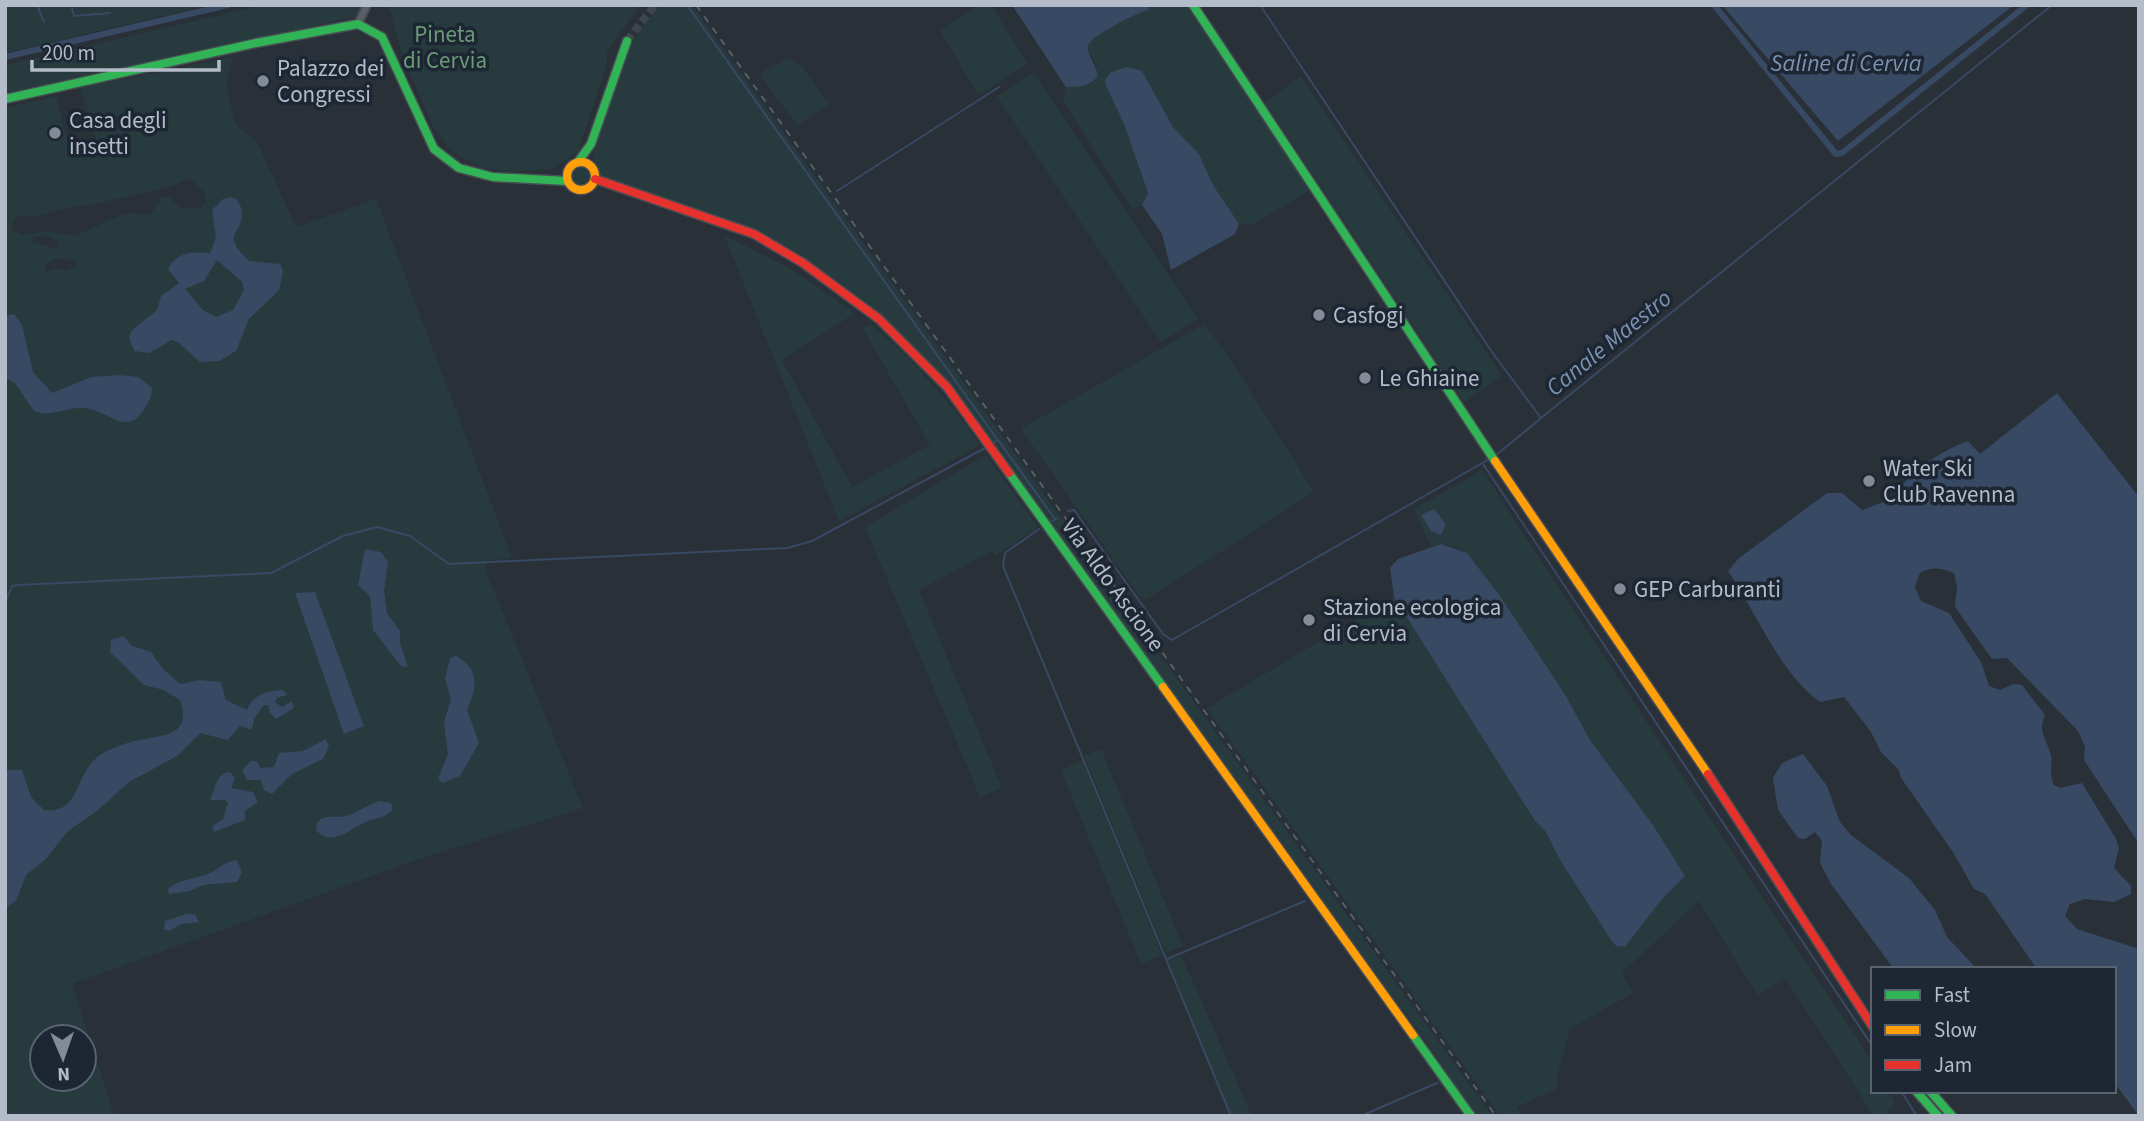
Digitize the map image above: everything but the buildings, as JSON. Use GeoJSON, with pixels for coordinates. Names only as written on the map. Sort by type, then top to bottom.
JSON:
{"type":"FeatureCollection","features":[{"type":"Feature","properties":{"kind":"street"},"geometry":{"type":"LineString","coordinates":[[358,24],[367,5]]}},
{"type":"Feature","properties":{"kind":"street"},"geometry":{"type":"LineString","coordinates":[[1192,5],[1871,1024]]}},
{"type":"Feature","properties":{"kind":"street"},"geometry":{"type":"LineString","coordinates":[[5,99],[256,43],[358,24],[382,37],[391,51],[435,149],[459,167],[476,174],[568,181],[577,190],[590,188],[595,179],[591,166],[591,144]]}},
{"type":"Feature","properties":{"kind":"street"},"geometry":{"type":"LineString","coordinates":[[528,179],[569,169],[578,162],[591,144],[627,41]]}},
{"type":"Feature","properties":{"kind":"street"},"geometry":{"type":"LineString","coordinates":[[578,162],[591,166]]}},
{"type":"Feature","properties":{"kind":"street"},"geometry":{"type":"LineString","coordinates":[[568,181],[569,169]]}},
{"type":"Feature","properties":{"kind":"street","name":"Via Aldo Ascione"},"geometry":{"type":"LineString","coordinates":[[595,179],[754,234],[803,263],[879,319],[918,355],[947,387],[1471,1116]]}},
{"type":"Feature","properties":{"kind":"street","name":"Via Aldo Ascione"},"geometry":{"type":"LineString","coordinates":[[590,188],[606,186],[628,191]]}},
{"type":"Feature","properties":{"kind":"street"},"geometry":{"type":"LineString","coordinates":[[1851,990],[1871,1015]]}},
{"type":"Feature","properties":{"kind":"street"},"geometry":{"type":"LineString","coordinates":[[1917,1093],[1931,1116]]}},
{"type":"Feature","properties":{"kind":"street"},"geometry":{"type":"LineString","coordinates":[[1932,1093],[1952,1116]]}},
{"type":"Feature","properties":{"kind":"street"},"geometry":{"type":"LineString","coordinates":[[1923,1101],[1938,1116]]}},
{"type":"Feature","properties":{"kind":"green space"},"geometry":{"type":"Polygon","coordinates":[[[5,5],[209,5],[5,53],[5,5]]]}},
{"type":"Feature","properties":{"kind":"green space","name":"Pineta di Cervia"},"geometry":{"type":"Polygon","coordinates":[[[264,5],[364,5],[354,17],[5,95],[5,65],[264,5]]]}},
{"type":"Feature","properties":{"kind":"green space"},"geometry":{"type":"Polygon","coordinates":[[[385,5],[640,5],[607,52],[607,65],[578,152],[551,169],[509,172],[483,168],[452,152],[433,127],[401,53],[391,11],[385,5]]]}},
{"type":"Feature","properties":{"kind":"green space"},"geometry":{"type":"Polygon","coordinates":[[[660,5],[692,5],[1492,1116],[1477,1116],[1411,1020],[1372,972],[1119,620],[1078,557],[1061,539],[968,411],[901,335],[863,301],[821,270],[773,242],[709,213],[624,188],[600,176],[593,158],[594,148],[612,91],[636,37],[660,5]]]}},
{"type":"Feature","properties":{"kind":"green space"},"geometry":{"type":"Polygon","coordinates":[[[980,5],[991,5],[1028,64],[978,95],[940,30],[980,5]]]}},
{"type":"Feature","properties":{"kind":"green space"},"geometry":{"type":"Polygon","coordinates":[[[1150,5],[1188,5],[1310,190],[1254,224],[1239,224],[1213,185],[1199,154],[1173,127],[1142,71],[1106,86],[1124,124],[1148,193],[1142,205],[1132,209],[1063,101],[1066,87],[1077,87],[1098,67],[1089,51],[1089,41],[1148,10],[1150,5]]]}},
{"type":"Feature","properties":{"kind":"green space"},"geometry":{"type":"Polygon","coordinates":[[[233,57],[226,84],[235,123],[257,142],[296,227],[376,199],[512,558],[485,561],[486,571],[583,808],[422,858],[72,984],[84,1023],[28,1023],[28,1093],[98,1093],[98,1066],[114,1116],[5,1116],[5,108],[56,96],[70,150],[97,142],[80,88],[233,57]],[[191,179],[170,187],[99,203],[40,215],[21,216],[13,220],[12,230],[23,235],[43,231],[75,236],[126,213],[150,215],[162,197],[170,197],[180,208],[200,208],[207,201],[205,194],[191,179]],[[46,234],[41,237],[34,236],[32,242],[56,249],[59,244],[46,234]],[[57,258],[44,265],[46,272],[56,268],[65,271],[77,265],[74,260],[57,258]]]}},
{"type":"Feature","properties":{"kind":"green space"},"geometry":{"type":"Polygon","coordinates":[[[787,58],[801,65],[829,104],[797,125],[759,74],[787,58]]]}},
{"type":"Feature","properties":{"kind":"green space"},"geometry":{"type":"Polygon","coordinates":[[[1034,73],[1198,319],[1161,342],[997,96],[1034,73]]]}},
{"type":"Feature","properties":{"kind":"green space"},"geometry":{"type":"Polygon","coordinates":[[[1301,76],[1502,376],[1464,402],[1265,102],[1301,76]]]}},
{"type":"Feature","properties":{"kind":"green space"},"geometry":{"type":"Polygon","coordinates":[[[581,165],[589,168],[592,176],[589,184],[581,187],[573,184],[570,176],[573,168],[581,165]]]}},
{"type":"Feature","properties":{"kind":"green space"},"geometry":{"type":"Polygon","coordinates":[[[724,235],[793,270],[855,313],[782,360],[852,487],[930,445],[863,329],[870,324],[901,351],[929,381],[980,445],[839,521],[724,235]]]}},
{"type":"Feature","properties":{"kind":"green space"},"geometry":{"type":"Polygon","coordinates":[[[1204,324],[1227,354],[1314,492],[1147,599],[1140,597],[1021,429],[1204,324]]]}},
{"type":"Feature","properties":{"kind":"green space"},"geometry":{"type":"Polygon","coordinates":[[[986,455],[1038,527],[995,556],[992,551],[919,590],[1002,788],[980,797],[865,527],[986,455]]]}},
{"type":"Feature","properties":{"kind":"green space"},"geometry":{"type":"Polygon","coordinates":[[[1482,470],[1859,1041],[1871,1062],[1871,1093],[1889,1093],[1895,1103],[1884,1116],[1874,1116],[1785,978],[1758,996],[1699,901],[1622,973],[1633,993],[1570,1029],[1556,1079],[1559,1088],[1517,1107],[1522,1116],[1500,1116],[1207,708],[1394,597],[1535,821],[1546,832],[1560,860],[1611,940],[1625,947],[1662,899],[1685,876],[1653,825],[1590,740],[1566,696],[1473,561],[1455,547],[1431,547],[1414,509],[1482,470]]]}},
{"type":"Feature","properties":{"kind":"green space"},"geometry":{"type":"Polygon","coordinates":[[[1101,749],[1183,946],[1166,953],[1084,756],[1101,749]]]}},
{"type":"Feature","properties":{"kind":"green space"},"geometry":{"type":"Polygon","coordinates":[[[1082,760],[1162,955],[1141,964],[1061,770],[1082,760]]]}},
{"type":"Feature","properties":{"kind":"green space"},"geometry":{"type":"Polygon","coordinates":[[[1181,955],[1252,1116],[1232,1116],[1168,961],[1181,955]]]}},
{"type":"Feature","properties":{"kind":"water"},"geometry":{"type":"Polygon","coordinates":[[[1012,5],[1150,5],[1148,10],[1115,25],[1091,42],[1088,50],[1097,77],[1087,85],[1066,87],[1012,5]]]}},
{"type":"Feature","properties":{"kind":"water","name":"Saline di Cervia"},"geometry":{"type":"Polygon","coordinates":[[[1722,5],[2014,5],[1838,141],[1722,5]]]}},
{"type":"Feature","properties":{"kind":"water"},"geometry":{"type":"Polygon","coordinates":[[[1126,67],[1142,71],[1173,127],[1199,154],[1213,185],[1239,224],[1235,234],[1171,270],[1162,234],[1142,205],[1148,193],[1124,124],[1106,86],[1105,80],[1110,73],[1126,67]]]}},
{"type":"Feature","properties":{"kind":"water"},"geometry":{"type":"Polygon","coordinates":[[[223,199],[236,199],[242,209],[242,218],[233,238],[237,248],[249,261],[280,264],[283,271],[279,290],[249,319],[236,351],[219,361],[200,362],[172,340],[149,353],[134,351],[129,337],[132,330],[157,310],[161,296],[179,283],[168,269],[172,263],[186,254],[210,253],[216,238],[212,210],[223,199]],[[217,260],[204,281],[185,289],[203,310],[216,317],[233,310],[244,290],[242,282],[217,260]]]}},
{"type":"Feature","properties":{"kind":"water"},"geometry":{"type":"Polygon","coordinates":[[[14,314],[22,325],[33,372],[52,393],[91,377],[138,377],[152,388],[145,408],[138,417],[124,422],[83,408],[52,413],[34,411],[15,383],[5,378],[5,316],[14,314]]]}},
{"type":"Feature","properties":{"kind":"water"},"geometry":{"type":"Polygon","coordinates":[[[2057,393],[2139,497],[2139,844],[2084,760],[2085,747],[2078,731],[2007,658],[1992,659],[1955,607],[1957,587],[1954,573],[1937,568],[1929,569],[1920,573],[1915,587],[1921,601],[1949,613],[1981,662],[1989,686],[2000,690],[2013,684],[2022,685],[2045,715],[2042,730],[2051,756],[2054,785],[2060,788],[2082,783],[2116,839],[2119,848],[2114,868],[2131,886],[2131,894],[2114,902],[2085,899],[2070,904],[2065,916],[2077,929],[2139,949],[2139,1116],[2116,1085],[2116,967],[2036,967],[1985,894],[1974,889],[1953,852],[1901,778],[1899,770],[1881,752],[1871,732],[1844,697],[1820,702],[1806,690],[1780,659],[1728,571],[1739,558],[1827,493],[1842,493],[1862,510],[1894,498],[1916,471],[1947,450],[1968,441],[1980,454],[2057,393]]]}},
{"type":"Feature","properties":{"kind":"water"},"geometry":{"type":"Polygon","coordinates":[[[1434,509],[1446,524],[1441,535],[1431,531],[1421,515],[1434,509]]]}},
{"type":"Feature","properties":{"kind":"water"},"geometry":{"type":"Polygon","coordinates":[[[1441,544],[1467,553],[1500,596],[1566,696],[1590,740],[1653,825],[1685,876],[1662,899],[1625,947],[1616,946],[1611,940],[1560,860],[1546,832],[1535,821],[1394,597],[1390,568],[1398,559],[1441,544]]]}},
{"type":"Feature","properties":{"kind":"water"},"geometry":{"type":"Polygon","coordinates":[[[365,549],[381,552],[388,562],[384,591],[387,613],[400,631],[400,643],[408,667],[401,666],[373,630],[370,596],[358,585],[365,549]]]}},
{"type":"Feature","properties":{"kind":"water"},"geometry":{"type":"Polygon","coordinates":[[[315,592],[364,726],[344,734],[295,593],[315,592]]]}},
{"type":"Feature","properties":{"kind":"water"},"geometry":{"type":"Polygon","coordinates":[[[123,636],[132,646],[151,652],[162,668],[180,684],[200,680],[221,682],[226,700],[247,710],[261,694],[283,690],[287,695],[277,698],[275,702],[282,707],[292,701],[294,708],[276,719],[270,713],[268,705],[264,705],[254,719],[252,730],[240,726],[228,740],[200,733],[177,756],[129,782],[97,811],[68,831],[45,860],[26,875],[16,901],[5,908],[5,770],[22,770],[31,797],[44,810],[56,810],[71,800],[85,772],[100,755],[130,742],[171,733],[178,729],[182,722],[180,700],[164,690],[144,685],[110,652],[111,640],[123,636]]]}},
{"type":"Feature","properties":{"kind":"water"},"geometry":{"type":"Polygon","coordinates":[[[456,656],[464,661],[473,673],[473,694],[467,710],[479,743],[460,776],[442,783],[438,778],[448,754],[444,722],[451,699],[445,679],[450,658],[456,656]]]}},
{"type":"Feature","properties":{"kind":"water"},"geometry":{"type":"Polygon","coordinates":[[[326,739],[329,746],[323,759],[292,774],[272,794],[264,790],[261,780],[247,780],[242,770],[251,761],[257,761],[260,768],[274,767],[279,753],[303,751],[326,739]]]}},
{"type":"Feature","properties":{"kind":"water"},"geometry":{"type":"Polygon","coordinates":[[[1803,754],[1827,786],[1840,822],[1851,835],[1909,878],[1935,910],[1947,937],[1975,967],[1893,967],[1831,884],[1820,863],[1822,841],[1815,832],[1805,839],[1798,838],[1778,810],[1773,778],[1782,763],[1803,754]]]}},
{"type":"Feature","properties":{"kind":"water"},"geometry":{"type":"Polygon","coordinates":[[[230,772],[235,778],[231,788],[253,792],[258,802],[245,811],[245,820],[214,832],[212,827],[223,819],[228,803],[225,800],[210,800],[221,776],[230,772]]]}},
{"type":"Feature","properties":{"kind":"water"},"geometry":{"type":"Polygon","coordinates":[[[379,801],[391,803],[393,809],[385,816],[335,837],[322,835],[316,830],[317,823],[323,818],[349,815],[379,801]]]}},
{"type":"Feature","properties":{"kind":"water"},"geometry":{"type":"Polygon","coordinates":[[[237,860],[242,872],[237,882],[203,885],[190,891],[169,894],[168,889],[176,883],[208,874],[237,860]]]}},
{"type":"Feature","properties":{"kind":"water"},"geometry":{"type":"Polygon","coordinates":[[[195,914],[199,922],[181,924],[169,931],[164,929],[165,921],[195,914]]]}},
{"type":"Feature","properties":{"kind":"waterway"},"geometry":{"type":"LineString","coordinates":[[37,5],[44,22]]}},
{"type":"Feature","properties":{"kind":"waterway"},"geometry":{"type":"LineString","coordinates":[[71,5],[74,16],[110,13]]}},
{"type":"Feature","properties":{"kind":"waterway"},"geometry":{"type":"LineString","coordinates":[[5,57],[228,5]]}},
{"type":"Feature","properties":{"kind":"waterway"},"geometry":{"type":"LineString","coordinates":[[687,5],[997,439]]}},
{"type":"Feature","properties":{"kind":"waterway","name":"Canale Maestro"},"geometry":{"type":"LineString","coordinates":[[1260,5],[1492,352],[1541,418],[2052,5]]}},
{"type":"Feature","properties":{"kind":"waterway"},"geometry":{"type":"LineString","coordinates":[[1714,5],[1836,154],[1842,153],[2027,5]]}},
{"type":"Feature","properties":{"kind":"waterway"},"geometry":{"type":"LineString","coordinates":[[837,191],[999,87]]}},
{"type":"Feature","properties":{"kind":"waterway"},"geometry":{"type":"LineString","coordinates":[[1496,455],[1540,419]]}},
{"type":"Feature","properties":{"kind":"waterway"},"geometry":{"type":"LineString","coordinates":[[993,443],[998,440],[1055,519]]}},
{"type":"Feature","properties":{"kind":"waterway"},"geometry":{"type":"LineString","coordinates":[[5,603],[12,586],[18,585],[271,573],[343,536],[377,527],[410,536],[449,564],[787,548],[812,541],[985,448]]}},
{"type":"Feature","properties":{"kind":"waterway"},"geometry":{"type":"LineString","coordinates":[[1068,511],[1074,510],[1163,634],[1172,640],[1491,458]]}},
{"type":"Feature","properties":{"kind":"waterway"},"geometry":{"type":"LineString","coordinates":[[1483,464],[1871,1044]]}},
{"type":"Feature","properties":{"kind":"waterway"},"geometry":{"type":"LineString","coordinates":[[1052,521],[1057,518]]}},
{"type":"Feature","properties":{"kind":"waterway"},"geometry":{"type":"LineString","coordinates":[[1039,529],[1005,553],[1003,566],[1231,1116]]}},
{"type":"Feature","properties":{"kind":"waterway"},"geometry":{"type":"LineString","coordinates":[[1167,959],[1305,901]]}},
{"type":"Feature","properties":{"kind":"waterway"},"geometry":{"type":"LineString","coordinates":[[1361,1116],[1437,1083]]}},
{"type":"Feature","properties":{"kind":"waterway"},"geometry":{"type":"LineString","coordinates":[[1902,1093],[1917,1116]]}},
{"type":"Feature","properties":{"kind":"tunnel"},"geometry":{"type":"LineString","coordinates":[[627,41],[655,5]]}},
{"type":"Feature","properties":{"kind":"railway"},"geometry":{"type":"LineString","coordinates":[[696,5],[1496,1116]]}},
{"type":"Feature","properties":{"kind":"traffic: fast"},"geometry":{"type":"LineString","coordinates":[[1193,5],[1495,461]]}},
{"type":"Feature","properties":{"kind":"traffic: fast"},"geometry":{"type":"LineString","coordinates":[[5,99],[256,43],[358,24],[382,37],[434,149],[459,168],[493,177],[567,181]]}},
{"type":"Feature","properties":{"kind":"traffic: fast"},"geometry":{"type":"LineString","coordinates":[[578,162],[591,144],[627,41]]}},
{"type":"Feature","properties":{"kind":"traffic: fast"},"geometry":{"type":"LineString","coordinates":[[1009,473],[1163,687]]}},
{"type":"Feature","properties":{"kind":"traffic: fast"},"geometry":{"type":"LineString","coordinates":[[1413,1035],[1471,1116]]}},
{"type":"Feature","properties":{"kind":"traffic: fast"},"geometry":{"type":"LineString","coordinates":[[1918,1093],[1938,1116]]}},
{"type":"Feature","properties":{"kind":"traffic: fast"},"geometry":{"type":"LineString","coordinates":[[1932,1093],[1952,1116]]}},
{"type":"Feature","properties":{"kind":"traffic: slow"},"geometry":{"type":"LineString","coordinates":[[581,162],[591,166],[595,176],[591,186],[581,190],[571,186],[567,176],[571,166],[581,162]]}},
{"type":"Feature","properties":{"kind":"traffic: slow"},"geometry":{"type":"LineString","coordinates":[[1495,461],[1708,774]]}},
{"type":"Feature","properties":{"kind":"traffic: slow"},"geometry":{"type":"LineString","coordinates":[[1163,687],[1413,1035]]}},
{"type":"Feature","properties":{"kind":"traffic: jam"},"geometry":{"type":"LineString","coordinates":[[595,179],[754,234],[803,263],[879,319],[947,387],[1009,473]]}},
{"type":"Feature","properties":{"kind":"traffic: jam"},"geometry":{"type":"LineString","coordinates":[[1708,774],[1871,1024]]}},
{"type":"Feature","properties":{"kind":"place","name":"Palazzo dei Congressi"},"geometry":{"type":"Point","coordinates":[263,81]}},
{"type":"Feature","properties":{"kind":"place","name":"Casa degli insetti"},"geometry":{"type":"Point","coordinates":[55,133]}},
{"type":"Feature","properties":{"kind":"place","name":"Casfogi"},"geometry":{"type":"Point","coordinates":[1319,315]}},
{"type":"Feature","properties":{"kind":"place","name":"Le Ghiaine"},"geometry":{"type":"Point","coordinates":[1365,378]}},
{"type":"Feature","properties":{"kind":"place","name":"Water Ski Club Ravenna"},"geometry":{"type":"Point","coordinates":[1869,481]}},
{"type":"Feature","properties":{"kind":"place","name":"GEP Carburanti"},"geometry":{"type":"Point","coordinates":[1620,589]}},
{"type":"Feature","properties":{"kind":"place","name":"Stazione ecologica di Cervia"},"geometry":{"type":"Point","coordinates":[1309,620]}}]}
